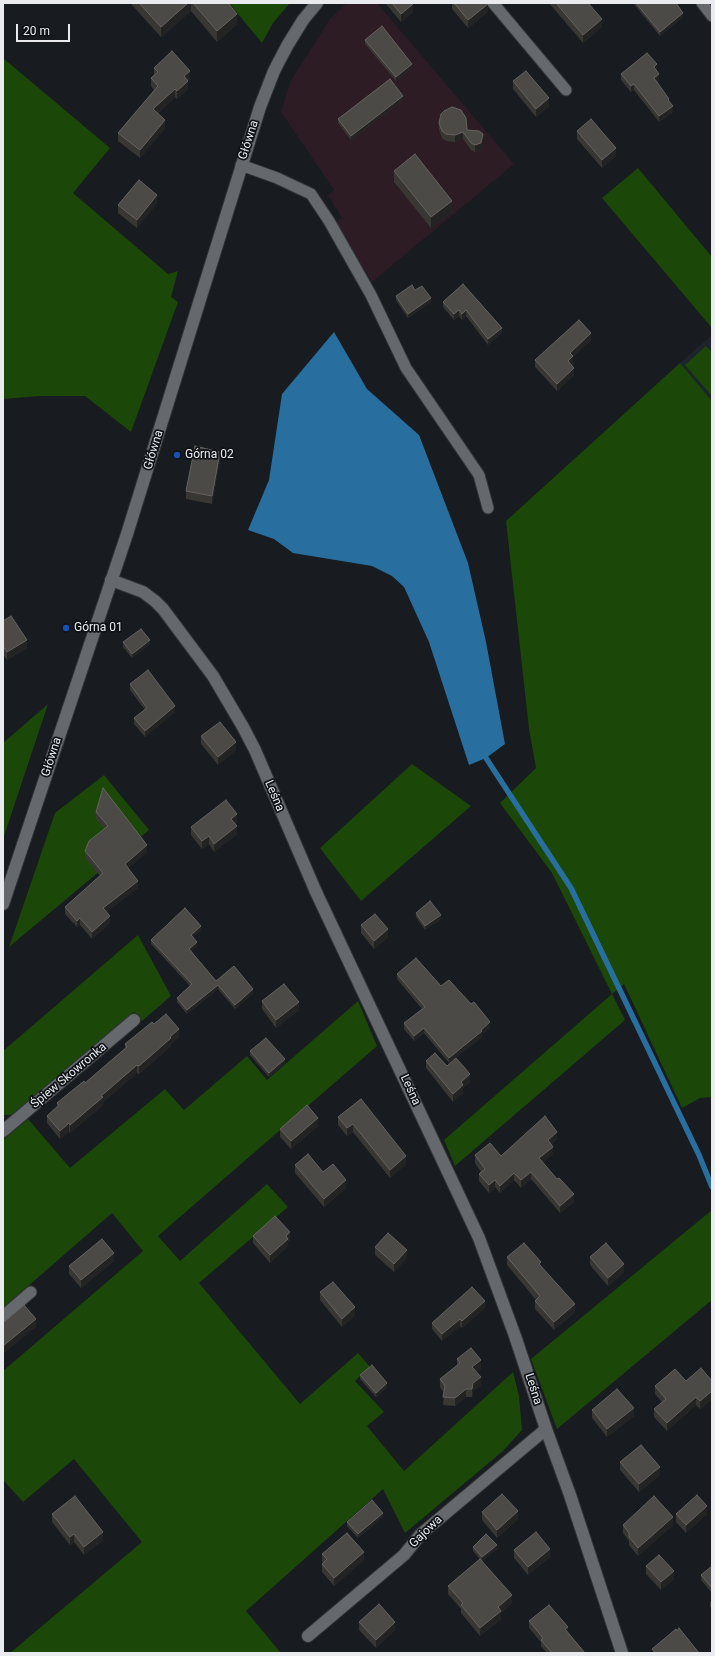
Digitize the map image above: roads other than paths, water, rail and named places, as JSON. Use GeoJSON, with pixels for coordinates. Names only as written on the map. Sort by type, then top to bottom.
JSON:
{"type":"FeatureCollection","features":[{"type":"Feature","properties":{"kind":"street","name":"Główna"},"geometry":{"type":"LineString","coordinates":[[4,898],[111,580],[167,406],[256,117],[274,71],[294,34],[317,3]]}},
{"type":"Feature","properties":{"kind":"street","name":"Leśna"},"geometry":{"type":"LineString","coordinates":[[111,580],[143,592],[155,600],[164,609],[204,662],[246,732],[316,892],[479,1238],[515,1336],[570,1495],[622,1653]]}},
{"type":"Feature","properties":{"kind":"street","name":"Śpiew Skowronka"},"geometry":{"type":"LineString","coordinates":[[3,1131],[134,1020]]}},
{"type":"Feature","properties":{"kind":"street","name":"Gajowa"},"geometry":{"type":"LineString","coordinates":[[308,1636],[404,1555],[421,1534],[546,1429]]}},
{"type":"Feature","properties":{"kind":"lane"},"geometry":{"type":"LineString","coordinates":[[493,3],[566,90]]}},
{"type":"Feature","properties":{"kind":"lane"},"geometry":{"type":"LineString","coordinates":[[702,3],[712,16]]}},
{"type":"Feature","properties":{"kind":"lane"},"geometry":{"type":"LineString","coordinates":[[241,165],[277,178],[311,194],[329,221],[371,295],[406,368],[479,475],[488,508]]}},
{"type":"Feature","properties":{"kind":"lane"},"geometry":{"type":"LineString","coordinates":[[3,1316],[30,1292]]}},
{"type":"Feature","properties":{"kind":"water"},"geometry":{"type":"Polygon","coordinates":[[[334,332],[367,389],[419,435],[468,563],[486,642],[505,744],[486,758],[469,765],[429,642],[404,587],[392,576],[372,566],[293,553],[274,539],[248,530],[269,480],[282,394],[334,332]]]}},
{"type":"Feature","properties":{"kind":"waterway"},"geometry":{"type":"LineString","coordinates":[[486,758],[571,888],[699,1155],[712,1187]]}},
{"type":"Feature","properties":{"kind":"place","name":"Górna 02"},"geometry":{"type":"Point","coordinates":[177,455]}},
{"type":"Feature","properties":{"kind":"place","name":"Górna 01"},"geometry":{"type":"Point","coordinates":[66,628]}}]}
